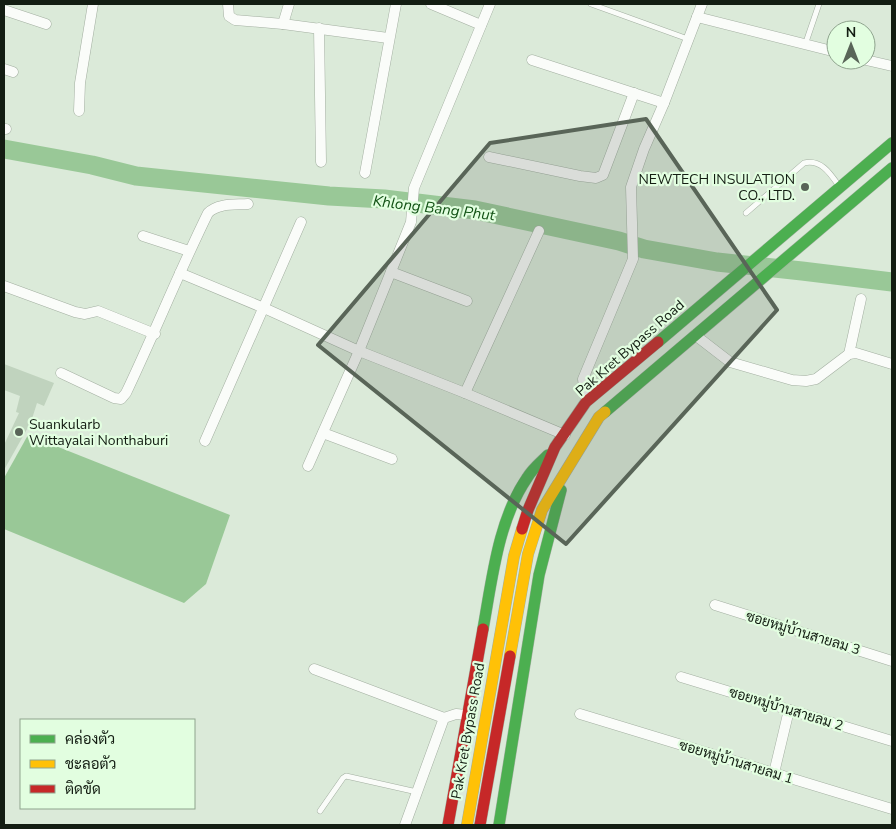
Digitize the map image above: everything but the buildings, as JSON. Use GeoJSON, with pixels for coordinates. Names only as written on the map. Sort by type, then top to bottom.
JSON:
{"type":"FeatureCollection","features":[{"type":"Feature","properties":{"kind":"main road","name":"Pak Kret Bypass Road"},"geometry":{"type":"LineString","coordinates":[[467,825],[514,556],[528,510],[555,448],[586,402],[733,280],[892,143]]}},
{"type":"Feature","properties":{"kind":"main road","name":"Pak Kret Bypass Road"},"geometry":{"type":"LineString","coordinates":[[480,825],[528,554],[542,510],[599,417],[892,168]]}},
{"type":"Feature","properties":{"kind":"main road"},"geometry":{"type":"LineString","coordinates":[[448,825],[492,577],[507,514],[527,477],[555,448]]}},
{"type":"Feature","properties":{"kind":"main road"},"geometry":{"type":"LineString","coordinates":[[499,825],[539,575],[568,467]]}},
{"type":"Feature","properties":{"kind":"street"},"geometry":{"type":"LineString","coordinates":[[79,111],[80,83],[93,4]]}},
{"type":"Feature","properties":{"kind":"street"},"geometry":{"type":"LineString","coordinates":[[228,4],[229,16],[235,20],[319,28],[388,38]]}},
{"type":"Feature","properties":{"kind":"street"},"geometry":{"type":"LineString","coordinates":[[283,24],[289,4]]}},
{"type":"Feature","properties":{"kind":"street"},"geometry":{"type":"LineString","coordinates":[[365,173],[388,38],[396,4]]}},
{"type":"Feature","properties":{"kind":"street"},"geometry":{"type":"LineString","coordinates":[[431,4],[481,26]]}},
{"type":"Feature","properties":{"kind":"street"},"geometry":{"type":"LineString","coordinates":[[308,466],[360,351],[411,222],[414,188],[490,4]]}},
{"type":"Feature","properties":{"kind":"street"},"geometry":{"type":"LineString","coordinates":[[586,402],[583,380],[633,259],[631,187],[644,149],[702,4]]}},
{"type":"Feature","properties":{"kind":"street"},"geometry":{"type":"LineString","coordinates":[[4,10],[46,24]]}},
{"type":"Feature","properties":{"kind":"street"},"geometry":{"type":"LineString","coordinates":[[697,17],[826,50]]}},
{"type":"Feature","properties":{"kind":"street"},"geometry":{"type":"LineString","coordinates":[[319,28],[321,162]]}},
{"type":"Feature","properties":{"kind":"street"},"geometry":{"type":"LineString","coordinates":[[532,60],[664,103]]}},
{"type":"Feature","properties":{"kind":"street"},"geometry":{"type":"LineString","coordinates":[[876,62],[892,66]]}},
{"type":"Feature","properties":{"kind":"street"},"geometry":{"type":"LineString","coordinates":[[489,157],[580,176],[596,178],[603,175],[634,93]]}},
{"type":"Feature","properties":{"kind":"street"},"geometry":{"type":"LineString","coordinates":[[61,373],[114,398],[121,399],[126,393],[154,334],[189,251],[208,213],[212,208],[220,206],[248,204]]}},
{"type":"Feature","properties":{"kind":"street"},"geometry":{"type":"LineString","coordinates":[[205,441],[301,222]]}},
{"type":"Feature","properties":{"kind":"street"},"geometry":{"type":"LineString","coordinates":[[465,393],[539,231]]}},
{"type":"Feature","properties":{"kind":"street"},"geometry":{"type":"LineString","coordinates":[[143,236],[189,251]]}},
{"type":"Feature","properties":{"kind":"street"},"geometry":{"type":"LineString","coordinates":[[391,272],[467,301]]}},
{"type":"Feature","properties":{"kind":"street"},"geometry":{"type":"LineString","coordinates":[[180,273],[360,351],[565,435]]}},
{"type":"Feature","properties":{"kind":"street"},"geometry":{"type":"LineString","coordinates":[[4,286],[75,312],[86,314],[98,311],[154,334]]}},
{"type":"Feature","properties":{"kind":"street"},"geometry":{"type":"LineString","coordinates":[[849,354],[861,299]]}},
{"type":"Feature","properties":{"kind":"street"},"geometry":{"type":"LineString","coordinates":[[695,335],[730,362],[792,380],[806,381],[816,379],[849,354],[856,353],[892,364]]}},
{"type":"Feature","properties":{"kind":"street"},"geometry":{"type":"LineString","coordinates":[[323,433],[392,459]]}},
{"type":"Feature","properties":{"kind":"street","name":"ซอยหมู่บ้านสายลม 3"},"geometry":{"type":"LineString","coordinates":[[714,605],[892,660]]}},
{"type":"Feature","properties":{"kind":"street"},"geometry":{"type":"LineString","coordinates":[[314,669],[444,718],[456,714],[468,715]]}},
{"type":"Feature","properties":{"kind":"street","name":"ซอยหมู่บ้านสายลม 2"},"geometry":{"type":"LineString","coordinates":[[681,677],[892,741]]}},
{"type":"Feature","properties":{"kind":"street"},"geometry":{"type":"LineString","coordinates":[[774,773],[789,710]]}},
{"type":"Feature","properties":{"kind":"street","name":"ซอยหมู่บ้านสายลม 1"},"geometry":{"type":"LineString","coordinates":[[580,714],[892,809]]}},
{"type":"Feature","properties":{"kind":"street"},"geometry":{"type":"LineString","coordinates":[[406,825],[444,718]]}},
{"type":"Feature","properties":{"kind":"lane"},"geometry":{"type":"LineString","coordinates":[[591,4],[688,39]]}},
{"type":"Feature","properties":{"kind":"lane"},"geometry":{"type":"LineString","coordinates":[[805,45],[819,4]]}},
{"type":"Feature","properties":{"kind":"lane"},"geometry":{"type":"LineString","coordinates":[[746,213],[804,163],[817,163],[828,170],[840,188]]}},
{"type":"Feature","properties":{"kind":"lane"},"geometry":{"type":"LineString","coordinates":[[320,811],[346,776],[418,792]]}},
{"type":"Feature","properties":{"kind":"highlighted area"},"geometry":{"type":"Polygon","coordinates":[[[646,119],[777,310],[566,544],[318,345],[490,143],[646,119]]]}},
{"type":"Feature","properties":{"kind":"shaded area"},"geometry":{"type":"Polygon","coordinates":[[[28,435],[230,515],[206,584],[184,603],[4,529],[4,478],[28,435]]]}},
{"type":"Feature","properties":{"kind":"waterway","name":"Khlong Bang Phut"},"geometry":{"type":"LineString","coordinates":[[4,149],[92,165],[136,176],[329,196],[384,199],[475,210],[619,241],[644,249],[717,262],[892,282]]}},
{"type":"Feature","properties":{"kind":"traffic: fast"},"geometry":{"type":"LineString","coordinates":[[658,342],[892,143]]}},
{"type":"Feature","properties":{"kind":"traffic: fast"},"geometry":{"type":"LineString","coordinates":[[605,412],[892,168]]}},
{"type":"Feature","properties":{"kind":"traffic: fast"},"geometry":{"type":"LineString","coordinates":[[483,629],[493,571],[509,512],[529,475],[548,455]]}},
{"type":"Feature","properties":{"kind":"traffic: fast"},"geometry":{"type":"LineString","coordinates":[[499,825],[539,575],[561,490]]}},
{"type":"Feature","properties":{"kind":"traffic: slow"},"geometry":{"type":"LineString","coordinates":[[510,656],[528,554],[542,510],[599,417],[605,412]]}},
{"type":"Feature","properties":{"kind":"traffic: slow"},"geometry":{"type":"LineString","coordinates":[[467,825],[514,556],[522,529]]}},
{"type":"Feature","properties":{"kind":"traffic: jam"},"geometry":{"type":"LineString","coordinates":[[522,529],[528,510],[555,447],[586,402],[658,342]]}},
{"type":"Feature","properties":{"kind":"traffic: jam"},"geometry":{"type":"LineString","coordinates":[[448,825],[483,629]]}},
{"type":"Feature","properties":{"kind":"traffic: jam"},"geometry":{"type":"LineString","coordinates":[[480,825],[510,656]]}},
{"type":"Feature","properties":{"kind":"place","name":"NEWTECH INSULATION CO., LTD."},"geometry":{"type":"Point","coordinates":[805,187]}},
{"type":"Feature","properties":{"kind":"place","name":"Suankularb Wittayalai Nonthaburi"},"geometry":{"type":"Point","coordinates":[19,432]}}]}
